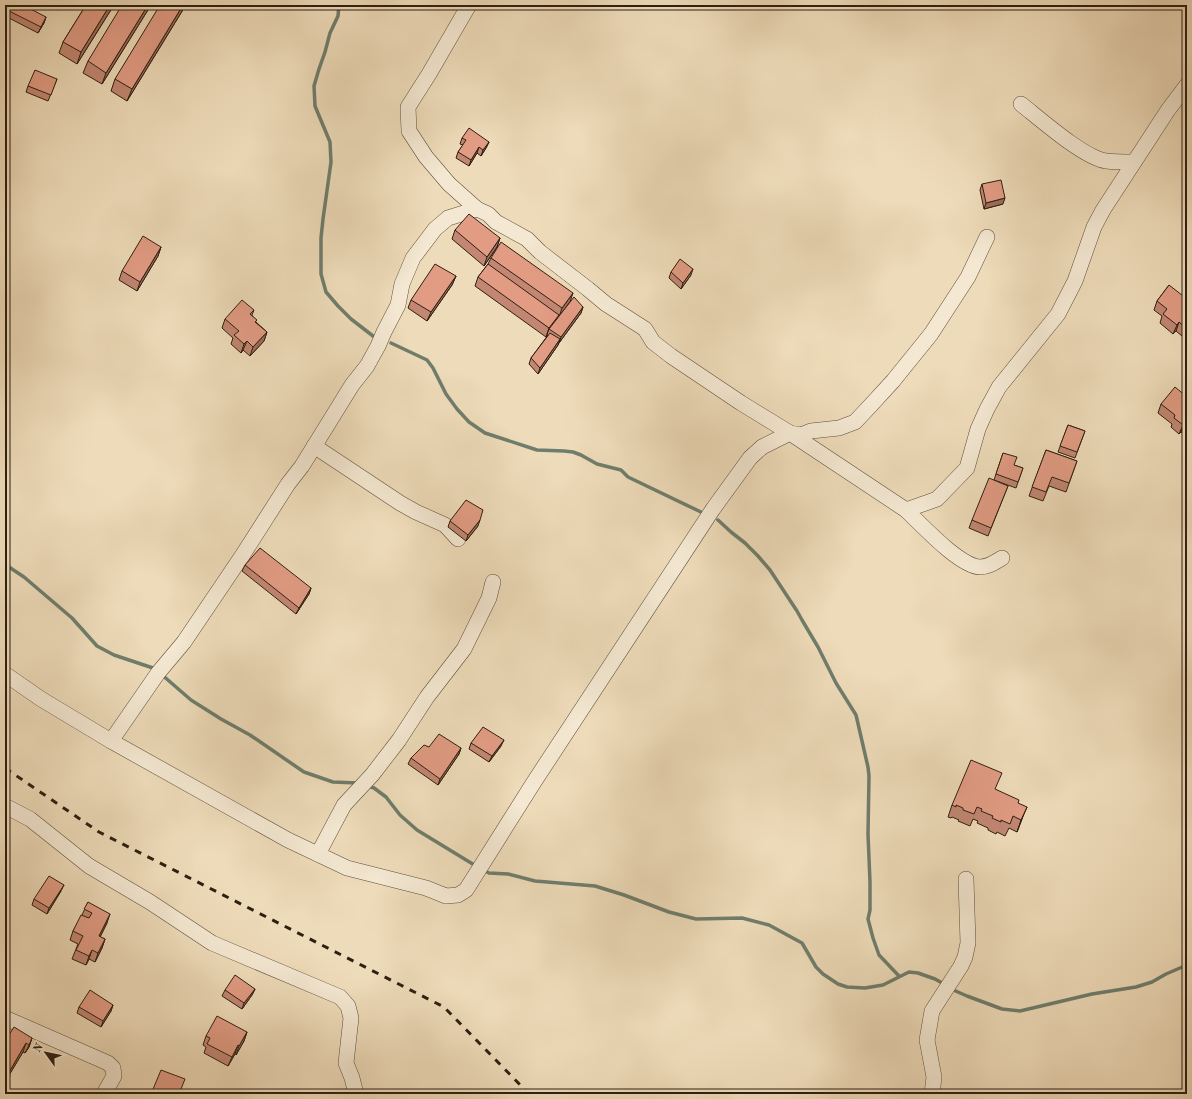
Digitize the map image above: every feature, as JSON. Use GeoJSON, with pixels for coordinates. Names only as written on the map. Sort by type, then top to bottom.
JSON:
{"type":"FeatureCollection","features":[{"type":"Feature","properties":{"kind":"street"},"geometry":{"type":"LineString","coordinates":[[469,5],[408,107],[409,131],[426,157],[449,184],[477,209],[488,214],[496,222],[527,239],[540,252],[606,304],[645,329],[653,342],[671,356],[906,510],[953,553],[970,564],[979,567],[990,565],[1002,558]]}},
{"type":"Feature","properties":{"kind":"street"},"geometry":{"type":"LineString","coordinates":[[906,510],[937,499],[967,468],[978,429],[996,392],[1058,314],[1075,281],[1094,228],[1103,210],[1168,110],[1187,84]]}},
{"type":"Feature","properties":{"kind":"street"},"geometry":{"type":"LineString","coordinates":[[1021,104],[1075,146],[1091,156],[1105,161],[1134,162]]}},
{"type":"Feature","properties":{"kind":"street"},"geometry":{"type":"LineString","coordinates":[[111,741],[158,674],[184,642],[288,484],[302,466],[352,385],[367,366],[398,305],[402,284],[413,258],[435,229],[448,218],[477,209]]}},
{"type":"Feature","properties":{"kind":"street"},"geometry":{"type":"LineString","coordinates":[[5,674],[41,699],[111,741],[288,840],[347,868],[426,888],[446,896],[458,895],[466,890],[534,782],[718,503],[750,458],[762,447],[790,433],[800,435],[811,430],[839,428],[855,422],[893,381],[931,334],[968,278],[987,237]]}},
{"type":"Feature","properties":{"kind":"street"},"geometry":{"type":"LineString","coordinates":[[314,446],[400,503],[416,512],[445,524],[458,540]]}},
{"type":"Feature","properties":{"kind":"street"},"geometry":{"type":"LineString","coordinates":[[318,854],[344,805],[372,775],[399,740],[427,696],[464,649],[489,598],[493,582]]}},
{"type":"Feature","properties":{"kind":"street"},"geometry":{"type":"LineString","coordinates":[[5,806],[30,819],[89,866],[150,902],[212,943],[340,998],[348,1006],[351,1018],[346,1063],[356,1094]]}},
{"type":"Feature","properties":{"kind":"street"},"geometry":{"type":"LineString","coordinates":[[932,1094],[934,1077],[927,1040],[932,1011],[960,966],[967,950],[966,879]]}},
{"type":"Feature","properties":{"kind":"street"},"geometry":{"type":"LineString","coordinates":[[5,1018],[108,1063],[113,1068],[114,1076],[104,1094]]}},
{"type":"Feature","properties":{"kind":"building"},"geometry":{"type":"Polygon","coordinates":[[[13,5],[23,5],[46,17],[41,27],[9,11],[13,5]]]}},
{"type":"Feature","properties":{"kind":"building"},"geometry":{"type":"Polygon","coordinates":[[[86,5],[110,5],[81,52],[63,42],[86,5]]]}},
{"type":"Feature","properties":{"kind":"building"},"geometry":{"type":"Polygon","coordinates":[[[122,5],[148,5],[106,73],[88,61],[122,5]]]}},
{"type":"Feature","properties":{"kind":"building"},"geometry":{"type":"Polygon","coordinates":[[[160,5],[183,5],[132,89],[115,79],[160,5]]]}},
{"type":"Feature","properties":{"kind":"building"},"geometry":{"type":"Polygon","coordinates":[[[35,70],[57,79],[51,95],[28,86],[35,70]]]}},
{"type":"Feature","properties":{"kind":"building"},"geometry":{"type":"Polygon","coordinates":[[[469,128],[489,142],[483,150],[479,147],[471,160],[458,152],[466,140],[462,138],[469,128]]]}},
{"type":"Feature","properties":{"kind":"building"},"geometry":{"type":"Polygon","coordinates":[[[1001,180],[1005,198],[986,203],[982,184],[1001,180]]]}},
{"type":"Feature","properties":{"kind":"building"},"geometry":{"type":"Polygon","coordinates":[[[469,214],[500,238],[487,257],[455,230],[469,214]]]}},
{"type":"Feature","properties":{"kind":"building"},"geometry":{"type":"Polygon","coordinates":[[[143,236],[161,247],[140,282],[122,271],[143,236]]]}},
{"type":"Feature","properties":{"kind":"building"},"geometry":{"type":"Polygon","coordinates":[[[501,242],[573,293],[562,308],[491,258],[501,242]]]}},
{"type":"Feature","properties":{"kind":"building"},"geometry":{"type":"Polygon","coordinates":[[[680,259],[693,269],[683,283],[671,272],[680,259]]]}},
{"type":"Feature","properties":{"kind":"building"},"geometry":{"type":"Polygon","coordinates":[[[435,264],[456,276],[431,312],[411,300],[435,264]]]}},
{"type":"Feature","properties":{"kind":"building"},"geometry":{"type":"Polygon","coordinates":[[[488,264],[559,315],[549,328],[478,277],[488,264]]]}},
{"type":"Feature","properties":{"kind":"building"},"geometry":{"type":"Polygon","coordinates":[[[1169,285],[1187,299],[1187,325],[1185,327],[1179,322],[1177,325],[1163,314],[1167,309],[1157,301],[1169,285]]]}},
{"type":"Feature","properties":{"kind":"building"},"geometry":{"type":"Polygon","coordinates":[[[574,297],[583,307],[561,337],[549,329],[574,297]]]}},
{"type":"Feature","properties":{"kind":"building"},"geometry":{"type":"Polygon","coordinates":[[[242,300],[254,310],[250,314],[257,320],[255,322],[267,332],[253,347],[247,341],[244,344],[234,335],[239,331],[225,319],[242,300]]]}},
{"type":"Feature","properties":{"kind":"building"},"geometry":{"type":"Polygon","coordinates":[[[550,333],[560,339],[540,368],[531,358],[550,333]]]}},
{"type":"Feature","properties":{"kind":"building"},"geometry":{"type":"Polygon","coordinates":[[[1175,387],[1187,397],[1187,426],[1184,423],[1183,425],[1174,418],[1175,415],[1161,404],[1175,387]]]}},
{"type":"Feature","properties":{"kind":"building"},"geometry":{"type":"Polygon","coordinates":[[[1068,425],[1085,431],[1077,452],[1060,446],[1068,425]]]}},
{"type":"Feature","properties":{"kind":"building"},"geometry":{"type":"Polygon","coordinates":[[[1046,450],[1077,461],[1069,483],[1052,477],[1046,492],[1032,487],[1046,450]]]}},
{"type":"Feature","properties":{"kind":"building"},"geometry":{"type":"Polygon","coordinates":[[[1003,453],[1017,457],[1014,465],[1023,468],[1018,482],[996,474],[1003,453]]]}},
{"type":"Feature","properties":{"kind":"building"},"geometry":{"type":"Polygon","coordinates":[[[989,478],[1008,486],[991,528],[972,520],[989,478]]]}},
{"type":"Feature","properties":{"kind":"building"},"geometry":{"type":"Polygon","coordinates":[[[466,500],[483,510],[480,520],[468,535],[450,521],[466,500]]]}},
{"type":"Feature","properties":{"kind":"building"},"geometry":{"type":"Polygon","coordinates":[[[260,548],[311,588],[299,608],[245,565],[260,548]]]}},
{"type":"Feature","properties":{"kind":"building"},"geometry":{"type":"Polygon","coordinates":[[[483,727],[504,740],[492,756],[471,743],[483,727]]]}},
{"type":"Feature","properties":{"kind":"building"},"geometry":{"type":"Polygon","coordinates":[[[439,734],[461,748],[440,779],[411,758],[424,745],[429,747],[439,734]]]}},
{"type":"Feature","properties":{"kind":"building"},"geometry":{"type":"Polygon","coordinates":[[[971,760],[1002,773],[995,789],[1019,800],[1018,803],[1027,807],[1021,820],[1013,816],[1010,824],[992,818],[993,816],[981,811],[982,809],[977,807],[974,814],[963,810],[963,808],[956,805],[956,807],[952,805],[971,760]]]}},
{"type":"Feature","properties":{"kind":"building"},"geometry":{"type":"Polygon","coordinates":[[[49,876],[64,885],[49,908],[34,899],[49,876]]]}},
{"type":"Feature","properties":{"kind":"building"},"geometry":{"type":"Polygon","coordinates":[[[88,902],[110,914],[99,936],[105,939],[98,953],[92,950],[89,956],[76,950],[83,936],[73,931],[81,915],[89,918],[92,913],[84,909],[88,902]]]}},
{"type":"Feature","properties":{"kind":"building"},"geometry":{"type":"Polygon","coordinates":[[[235,975],[255,989],[244,1003],[225,990],[235,975]]]}},
{"type":"Feature","properties":{"kind":"building"},"geometry":{"type":"Polygon","coordinates":[[[90,990],[113,1005],[103,1021],[79,1007],[90,990]]]}},
{"type":"Feature","properties":{"kind":"building"},"geometry":{"type":"Polygon","coordinates":[[[217,1016],[247,1032],[232,1057],[207,1044],[210,1038],[206,1036],[217,1016]]]}},
{"type":"Feature","properties":{"kind":"building"},"geometry":{"type":"Polygon","coordinates":[[[14,1027],[32,1038],[29,1045],[26,1043],[8,1074],[10,1075],[5,1083],[5,1041],[14,1027]]]}},
{"type":"Feature","properties":{"kind":"building"},"geometry":{"type":"Polygon","coordinates":[[[161,1070],[185,1079],[179,1094],[151,1094],[161,1070]]]}},
{"type":"Feature","properties":{"kind":"waterway"},"geometry":{"type":"LineString","coordinates":[[339,5],[338,16],[330,33],[314,86],[315,106],[330,142],[331,162],[321,238],[321,274],[326,292],[351,319],[373,336]]}},
{"type":"Feature","properties":{"kind":"waterway"},"geometry":{"type":"LineString","coordinates":[[391,343],[427,360],[433,368],[446,394],[457,409],[469,422],[485,433],[537,450],[573,452],[597,464],[621,470],[628,477],[703,513]]}},
{"type":"Feature","properties":{"kind":"waterway"},"geometry":{"type":"LineString","coordinates":[[718,520],[745,543],[770,570],[797,611],[818,647],[836,683],[856,715],[869,776],[868,834],[870,910],[868,919],[879,955],[899,976]]}},
{"type":"Feature","properties":{"kind":"waterway"},"geometry":{"type":"LineString","coordinates":[[5,562],[9,567],[24,577],[72,618],[97,646],[114,655],[156,670]]}},
{"type":"Feature","properties":{"kind":"waterway"},"geometry":{"type":"LineString","coordinates":[[161,674],[191,700],[250,735],[304,772],[333,782],[358,783]]}},
{"type":"Feature","properties":{"kind":"waterway"},"geometry":{"type":"LineString","coordinates":[[368,786],[374,788],[386,797],[400,815],[417,830],[476,866]]}},
{"type":"Feature","properties":{"kind":"waterway"},"geometry":{"type":"LineString","coordinates":[[483,870],[489,873],[508,874],[535,881],[595,886],[669,912],[696,919],[742,918],[769,925],[802,943],[816,967],[823,974],[838,984],[847,987],[865,988],[883,985],[909,972],[918,973],[944,984]]}},
{"type":"Feature","properties":{"kind":"waterway"},"geometry":{"type":"LineString","coordinates":[[951,989],[1002,1009],[1020,1011],[1092,994],[1136,987],[1152,982],[1187,965]]}},
{"type":"Feature","properties":{"kind":"railway"},"geometry":{"type":"LineString","coordinates":[[5,768],[99,832],[444,1007],[529,1094]]}}]}
